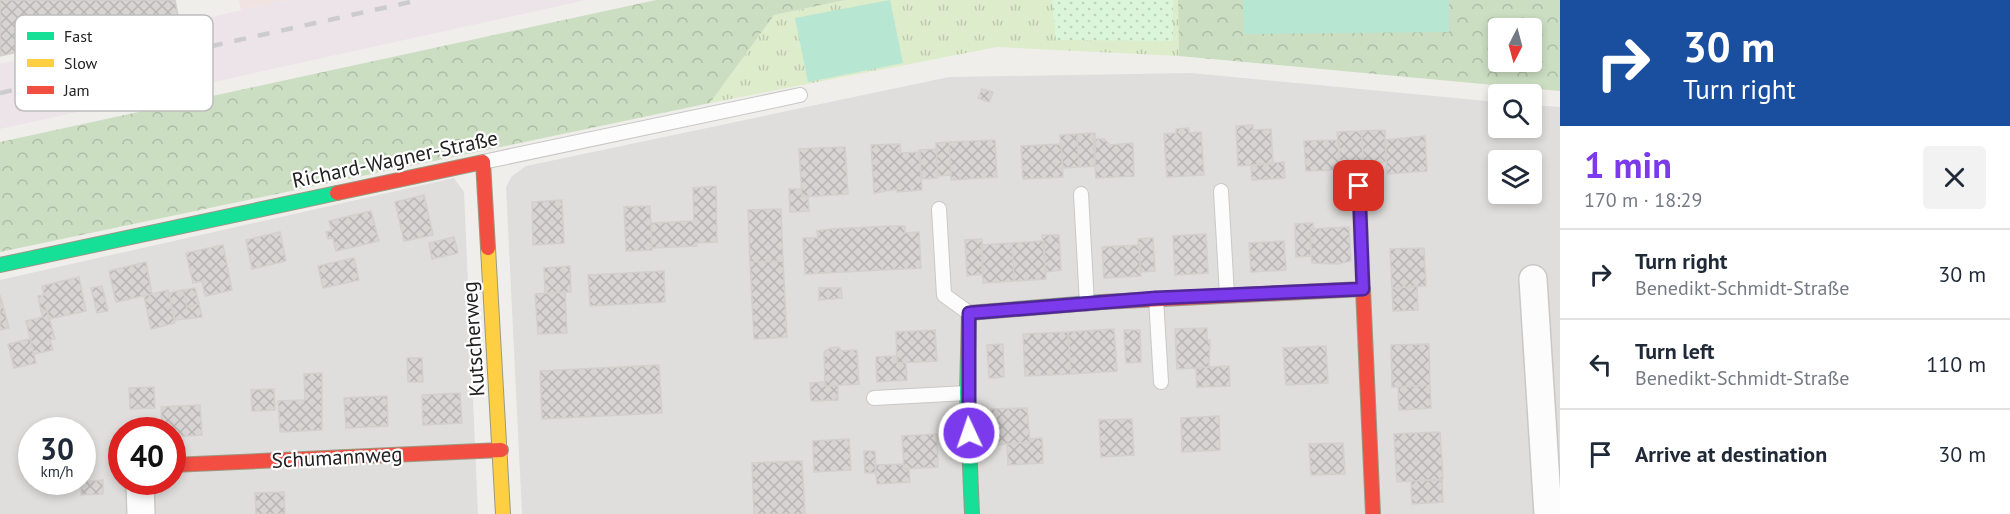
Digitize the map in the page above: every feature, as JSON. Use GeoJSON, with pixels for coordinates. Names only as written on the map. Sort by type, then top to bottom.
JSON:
{"type":"FeatureCollection","features":[{"type":"Feature","properties":{"kind":"street","name":"Richard-Wagner-Straße"},"geometry":{"type":"LineString","coordinates":[[0,265],[483,162]]}},
{"type":"Feature","properties":{"kind":"street","name":"Kutscherweg"},"geometry":{"type":"LineString","coordinates":[[483,162],[503,514]]}},
{"type":"Feature","properties":{"kind":"street"},"geometry":{"type":"LineString","coordinates":[[1533,279],[1548,514]]}},
{"type":"Feature","properties":{"kind":"street"},"geometry":{"type":"LineString","coordinates":[[972,514],[967,393],[969,313],[1156,298],[1363,289],[1373,514]]}},
{"type":"Feature","properties":{"kind":"street","name":"Schumannweg"},"geometry":{"type":"LineString","coordinates":[[186,464],[501,450]]}},
{"type":"Feature","properties":{"kind":"street"},"geometry":{"type":"LineString","coordinates":[[140,495],[141,514]]}},
{"type":"Feature","properties":{"kind":"lane","name":"Richard-Wagner-Straße"},"geometry":{"type":"LineString","coordinates":[[483,162],[800,95]]}},
{"type":"Feature","properties":{"kind":"lane"},"geometry":{"type":"LineString","coordinates":[[1359,186],[1363,289]]}},
{"type":"Feature","properties":{"kind":"lane"},"geometry":{"type":"LineString","coordinates":[[1221,191],[1227,295]]}},
{"type":"Feature","properties":{"kind":"lane"},"geometry":{"type":"LineString","coordinates":[[1081,194],[1087,304]]}},
{"type":"Feature","properties":{"kind":"lane"},"geometry":{"type":"LineString","coordinates":[[939,209],[944,295],[969,313]]}},
{"type":"Feature","properties":{"kind":"lane"},"geometry":{"type":"LineString","coordinates":[[1156,298],[1161,382]]}},
{"type":"Feature","properties":{"kind":"lane"},"geometry":{"type":"LineString","coordinates":[[874,398],[967,393]]}},
{"type":"Feature","properties":{"kind":"shaded area"},"geometry":{"type":"Polygon","coordinates":[[[239,0],[288,0],[241,10],[239,0]]]}},
{"type":"Feature","properties":{"kind":"shaded area"},"geometry":{"type":"Polygon","coordinates":[[[288,0],[586,0],[213,82],[213,17],[288,0]]]}},
{"type":"Feature","properties":{"kind":"shaded area"},"geometry":{"type":"Polygon","coordinates":[[[15,61],[15,111],[82,111],[0,129],[0,64],[15,61]]]}},
{"type":"Feature","properties":{"kind":"shaded area"},"geometry":{"type":"Polygon","coordinates":[[[1191,73],[1488,101],[1488,138],[1542,138],[1542,106],[1560,107],[1560,514],[522,514],[506,187],[512,176],[526,166],[949,77],[1191,73]]]}},
{"type":"Feature","properties":{"kind":"shaded area"},"geometry":{"type":"Polygon","coordinates":[[[454,178],[464,192],[478,514],[0,514],[0,280],[454,178]]]}},
{"type":"Feature","properties":{"kind":"green space"},"geometry":{"type":"Polygon","coordinates":[[[656,0],[845,0],[774,15],[710,103],[0,252],[0,142],[143,111],[213,111],[213,96],[656,0]]]}},
{"type":"Feature","properties":{"kind":"green space"},"geometry":{"type":"Polygon","coordinates":[[[845,0],[1178,0],[1179,56],[997,47],[710,103],[774,15],[845,0]]]}},
{"type":"Feature","properties":{"kind":"green space"},"geometry":{"type":"Polygon","coordinates":[[[890,0],[903,63],[808,82],[795,18],[890,0]]]}},
{"type":"Feature","properties":{"kind":"green space"},"geometry":{"type":"Polygon","coordinates":[[[1052,0],[1173,0],[1173,41],[1056,40],[1052,0]]]}},
{"type":"Feature","properties":{"kind":"green space"},"geometry":{"type":"Polygon","coordinates":[[[1178,0],[1560,0],[1560,91],[1542,89],[1542,84],[1488,84],[1179,56],[1178,0]]]}},
{"type":"Feature","properties":{"kind":"green space"},"geometry":{"type":"Polygon","coordinates":[[[1243,0],[1449,0],[1449,32],[1244,34],[1243,0]]]}},
{"type":"Feature","properties":{"kind":"building"},"geometry":{"type":"Polygon","coordinates":[[[0,0],[175,0],[178,15],[15,15],[15,53],[0,56],[0,0]]]}},
{"type":"Feature","properties":{"kind":"building"},"geometry":{"type":"Polygon","coordinates":[[[982,89],[993,92],[989,102],[978,98],[982,89]]]}},
{"type":"Feature","properties":{"kind":"building"},"geometry":{"type":"Polygon","coordinates":[[[1253,125],[1253,130],[1271,129],[1273,164],[1238,166],[1236,126],[1253,125]]]}},
{"type":"Feature","properties":{"kind":"building"},"geometry":{"type":"Polygon","coordinates":[[[1189,128],[1189,133],[1201,132],[1204,175],[1167,177],[1164,134],[1176,133],[1176,129],[1189,128]]]}},
{"type":"Feature","properties":{"kind":"building"},"geometry":{"type":"Polygon","coordinates":[[[1385,130],[1386,162],[1364,164],[1361,131],[1385,130]]]}},
{"type":"Feature","properties":{"kind":"building"},"geometry":{"type":"Polygon","coordinates":[[[1361,131],[1364,164],[1340,165],[1337,132],[1361,131]]]}},
{"type":"Feature","properties":{"kind":"building"},"geometry":{"type":"Polygon","coordinates":[[[1095,133],[1095,166],[1079,167],[1077,134],[1095,133]]]}},
{"type":"Feature","properties":{"kind":"building"},"geometry":{"type":"Polygon","coordinates":[[[1077,134],[1079,167],[1063,168],[1060,135],[1077,134]]]}},
{"type":"Feature","properties":{"kind":"building"},"geometry":{"type":"Polygon","coordinates":[[[1425,136],[1427,171],[1387,174],[1385,140],[1425,136]]]}},
{"type":"Feature","properties":{"kind":"building"},"geometry":{"type":"Polygon","coordinates":[[[1093,139],[1104,139],[1110,145],[1133,143],[1134,176],[1096,178],[1093,139]]]}},
{"type":"Feature","properties":{"kind":"building"},"geometry":{"type":"Polygon","coordinates":[[[995,140],[997,177],[951,180],[949,142],[995,140]]]}},
{"type":"Feature","properties":{"kind":"building"},"geometry":{"type":"Polygon","coordinates":[[[1339,140],[1340,170],[1306,171],[1304,141],[1339,140]]]}},
{"type":"Feature","properties":{"kind":"building"},"geometry":{"type":"Polygon","coordinates":[[[949,142],[951,175],[938,176],[936,143],[949,142]]]}},
{"type":"Feature","properties":{"kind":"building"},"geometry":{"type":"Polygon","coordinates":[[[900,144],[901,153],[920,152],[922,190],[897,192],[897,189],[874,193],[871,145],[900,144]]]}},
{"type":"Feature","properties":{"kind":"building"},"geometry":{"type":"Polygon","coordinates":[[[1061,144],[1063,177],[1023,179],[1021,146],[1061,144]]]}},
{"type":"Feature","properties":{"kind":"building"},"geometry":{"type":"Polygon","coordinates":[[[845,147],[848,194],[802,197],[799,149],[845,147]]]}},
{"type":"Feature","properties":{"kind":"building"},"geometry":{"type":"Polygon","coordinates":[[[936,149],[938,178],[921,179],[919,150],[936,149]]]}},
{"type":"Feature","properties":{"kind":"building"},"geometry":{"type":"Polygon","coordinates":[[[1284,162],[1285,178],[1252,180],[1251,165],[1284,162]]]}},
{"type":"Feature","properties":{"kind":"building"},"geometry":{"type":"Polygon","coordinates":[[[716,186],[717,242],[696,243],[697,246],[652,248],[651,223],[694,221],[693,188],[716,186]]]}},
{"type":"Feature","properties":{"kind":"building"},"geometry":{"type":"Polygon","coordinates":[[[789,189],[801,189],[802,197],[808,196],[809,211],[790,212],[789,189]]]}},
{"type":"Feature","properties":{"kind":"building"},"geometry":{"type":"Polygon","coordinates":[[[424,195],[433,235],[404,241],[395,202],[424,195]]]}},
{"type":"Feature","properties":{"kind":"building"},"geometry":{"type":"Polygon","coordinates":[[[562,200],[564,243],[533,245],[532,202],[562,200]]]}},
{"type":"Feature","properties":{"kind":"building"},"geometry":{"type":"Polygon","coordinates":[[[650,206],[652,250],[626,251],[624,207],[650,206]]]}},
{"type":"Feature","properties":{"kind":"building"},"geometry":{"type":"Polygon","coordinates":[[[781,209],[783,261],[750,262],[748,210],[781,209]]]}},
{"type":"Feature","properties":{"kind":"building"},"geometry":{"type":"Polygon","coordinates":[[[371,211],[379,241],[336,251],[333,238],[328,239],[326,232],[332,231],[329,221],[371,211]]]}},
{"type":"Feature","properties":{"kind":"building"},"geometry":{"type":"Polygon","coordinates":[[[1313,223],[1314,229],[1310,229],[1311,256],[1296,257],[1295,224],[1313,223]]]}},
{"type":"Feature","properties":{"kind":"building"},"geometry":{"type":"Polygon","coordinates":[[[905,226],[905,233],[919,232],[921,268],[805,274],[803,238],[818,238],[817,231],[831,229],[905,226]]]}},
{"type":"Feature","properties":{"kind":"building"},"geometry":{"type":"Polygon","coordinates":[[[1349,227],[1351,261],[1338,264],[1312,263],[1310,229],[1349,227]]]}},
{"type":"Feature","properties":{"kind":"building"},"geometry":{"type":"Polygon","coordinates":[[[280,232],[286,261],[252,269],[246,240],[280,232]]]}},
{"type":"Feature","properties":{"kind":"building"},"geometry":{"type":"Polygon","coordinates":[[[1206,234],[1208,273],[1175,275],[1173,236],[1206,234]]]}},
{"type":"Feature","properties":{"kind":"building"},"geometry":{"type":"Polygon","coordinates":[[[1042,235],[1059,235],[1061,270],[1046,272],[1042,235]]]}},
{"type":"Feature","properties":{"kind":"building"},"geometry":{"type":"Polygon","coordinates":[[[454,237],[458,253],[432,259],[429,243],[454,237]]]}},
{"type":"Feature","properties":{"kind":"building"},"geometry":{"type":"Polygon","coordinates":[[[1153,238],[1155,271],[1141,272],[1138,239],[1153,238]]]}},
{"type":"Feature","properties":{"kind":"building"},"geometry":{"type":"Polygon","coordinates":[[[982,239],[983,274],[967,276],[965,240],[982,239]]]}},
{"type":"Feature","properties":{"kind":"building"},"geometry":{"type":"Polygon","coordinates":[[[1044,241],[1046,279],[1014,281],[1012,243],[1044,241]]]}},
{"type":"Feature","properties":{"kind":"building"},"geometry":{"type":"Polygon","coordinates":[[[1284,241],[1286,270],[1251,272],[1249,243],[1284,241]]]}},
{"type":"Feature","properties":{"kind":"building"},"geometry":{"type":"Polygon","coordinates":[[[1012,243],[1014,281],[983,283],[981,245],[1012,243]]]}},
{"type":"Feature","properties":{"kind":"building"},"geometry":{"type":"Polygon","coordinates":[[[223,245],[232,290],[205,296],[202,281],[193,283],[186,253],[223,245]]]}},
{"type":"Feature","properties":{"kind":"building"},"geometry":{"type":"Polygon","coordinates":[[[1139,245],[1141,276],[1104,278],[1102,247],[1139,245]]]}},
{"type":"Feature","properties":{"kind":"building"},"geometry":{"type":"Polygon","coordinates":[[[1424,248],[1426,286],[1392,288],[1390,249],[1424,248]]]}},
{"type":"Feature","properties":{"kind":"building"},"geometry":{"type":"Polygon","coordinates":[[[354,258],[359,280],[323,288],[318,266],[354,258]]]}},
{"type":"Feature","properties":{"kind":"building"},"geometry":{"type":"Polygon","coordinates":[[[783,261],[787,337],[754,339],[750,262],[783,261]]]}},
{"type":"Feature","properties":{"kind":"building"},"geometry":{"type":"Polygon","coordinates":[[[146,262],[152,294],[116,302],[109,271],[146,262]]]}},
{"type":"Feature","properties":{"kind":"building"},"geometry":{"type":"Polygon","coordinates":[[[570,266],[571,292],[545,293],[544,268],[570,266]]]}},
{"type":"Feature","properties":{"kind":"building"},"geometry":{"type":"Polygon","coordinates":[[[664,271],[665,302],[590,306],[588,275],[664,271]]]}},
{"type":"Feature","properties":{"kind":"building"},"geometry":{"type":"Polygon","coordinates":[[[79,277],[86,311],[49,319],[47,310],[41,311],[38,296],[44,295],[42,286],[79,277]]]}},
{"type":"Feature","properties":{"kind":"building"},"geometry":{"type":"Polygon","coordinates":[[[102,286],[108,311],[97,313],[91,288],[102,286]]]}},
{"type":"Feature","properties":{"kind":"building"},"geometry":{"type":"Polygon","coordinates":[[[1417,286],[1418,310],[1393,311],[1392,288],[1417,286]]]}},
{"type":"Feature","properties":{"kind":"building"},"geometry":{"type":"Polygon","coordinates":[[[195,288],[199,304],[187,307],[183,290],[195,288]]]}},
{"type":"Feature","properties":{"kind":"building"},"geometry":{"type":"Polygon","coordinates":[[[819,288],[841,288],[842,298],[819,300],[819,288]]]}},
{"type":"Feature","properties":{"kind":"building"},"geometry":{"type":"Polygon","coordinates":[[[168,290],[175,323],[151,329],[144,296],[168,290]]]}},
{"type":"Feature","properties":{"kind":"building"},"geometry":{"type":"Polygon","coordinates":[[[183,290],[187,307],[199,304],[202,317],[175,320],[169,293],[183,290]]]}},
{"type":"Feature","properties":{"kind":"building"},"geometry":{"type":"Polygon","coordinates":[[[565,292],[567,333],[538,334],[535,294],[565,292]]]}},
{"type":"Feature","properties":{"kind":"building"},"geometry":{"type":"Polygon","coordinates":[[[0,295],[9,328],[0,330],[0,295]]]}},
{"type":"Feature","properties":{"kind":"building"},"geometry":{"type":"Polygon","coordinates":[[[47,310],[55,339],[50,340],[53,350],[34,354],[26,321],[43,317],[41,311],[47,310]]]}},
{"type":"Feature","properties":{"kind":"building"},"geometry":{"type":"Polygon","coordinates":[[[1207,328],[1207,340],[1210,340],[1209,367],[1177,369],[1175,329],[1207,328]]]}},
{"type":"Feature","properties":{"kind":"building"},"geometry":{"type":"Polygon","coordinates":[[[1114,329],[1117,371],[1071,374],[1068,332],[1114,329]]]}},
{"type":"Feature","properties":{"kind":"building"},"geometry":{"type":"Polygon","coordinates":[[[935,330],[937,361],[897,363],[896,332],[935,330]]]}},
{"type":"Feature","properties":{"kind":"building"},"geometry":{"type":"Polygon","coordinates":[[[1124,330],[1140,330],[1141,362],[1126,363],[1124,330]]]}},
{"type":"Feature","properties":{"kind":"building"},"geometry":{"type":"Polygon","coordinates":[[[1068,332],[1071,374],[1025,376],[1023,334],[1068,332]]]}},
{"type":"Feature","properties":{"kind":"building"},"geometry":{"type":"Polygon","coordinates":[[[30,339],[36,363],[14,368],[8,344],[30,339]]]}},
{"type":"Feature","properties":{"kind":"building"},"geometry":{"type":"Polygon","coordinates":[[[1003,344],[1004,377],[989,378],[987,345],[1003,344]]]}},
{"type":"Feature","properties":{"kind":"building"},"geometry":{"type":"Polygon","coordinates":[[[1429,344],[1430,385],[1392,387],[1391,345],[1429,344]]]}},
{"type":"Feature","properties":{"kind":"building"},"geometry":{"type":"Polygon","coordinates":[[[1326,346],[1328,383],[1286,385],[1283,348],[1326,346]]]}},
{"type":"Feature","properties":{"kind":"building"},"geometry":{"type":"Polygon","coordinates":[[[838,347],[842,351],[857,350],[859,384],[825,386],[824,352],[838,347]]]}},
{"type":"Feature","properties":{"kind":"building"},"geometry":{"type":"Polygon","coordinates":[[[897,356],[897,363],[906,363],[907,380],[877,382],[876,357],[897,356]]]}},
{"type":"Feature","properties":{"kind":"building"},"geometry":{"type":"Polygon","coordinates":[[[407,358],[422,358],[423,382],[408,382],[407,358]]]}},
{"type":"Feature","properties":{"kind":"building"},"geometry":{"type":"Polygon","coordinates":[[[659,365],[662,413],[542,419],[540,371],[659,365]]]}},
{"type":"Feature","properties":{"kind":"building"},"geometry":{"type":"Polygon","coordinates":[[[1229,366],[1230,386],[1197,387],[1196,368],[1229,366]]]}},
{"type":"Feature","properties":{"kind":"building"},"geometry":{"type":"Polygon","coordinates":[[[322,373],[322,430],[280,432],[278,401],[305,400],[304,374],[322,373]]]}},
{"type":"Feature","properties":{"kind":"building"},"geometry":{"type":"Polygon","coordinates":[[[825,382],[825,386],[838,386],[838,400],[811,401],[810,383],[825,382]]]}},
{"type":"Feature","properties":{"kind":"building"},"geometry":{"type":"Polygon","coordinates":[[[1430,385],[1431,408],[1399,410],[1398,387],[1430,385]]]}},
{"type":"Feature","properties":{"kind":"building"},"geometry":{"type":"Polygon","coordinates":[[[154,387],[155,408],[130,409],[129,388],[154,387]]]}},
{"type":"Feature","properties":{"kind":"building"},"geometry":{"type":"Polygon","coordinates":[[[274,389],[275,410],[252,411],[251,390],[274,389]]]}},
{"type":"Feature","properties":{"kind":"building"},"geometry":{"type":"Polygon","coordinates":[[[460,393],[462,423],[423,425],[422,395],[460,393]]]}},
{"type":"Feature","properties":{"kind":"building"},"geometry":{"type":"Polygon","coordinates":[[[387,396],[388,426],[346,428],[344,398],[387,396]]]}},
{"type":"Feature","properties":{"kind":"building"},"geometry":{"type":"Polygon","coordinates":[[[200,405],[202,435],[186,436],[186,417],[161,417],[161,407],[200,405]]]}},
{"type":"Feature","properties":{"kind":"building"},"geometry":{"type":"Polygon","coordinates":[[[1027,408],[1030,442],[993,445],[991,409],[1027,408]]]}},
{"type":"Feature","properties":{"kind":"building"},"geometry":{"type":"Polygon","coordinates":[[[1219,416],[1220,450],[1182,452],[1181,418],[1219,416]]]}},
{"type":"Feature","properties":{"kind":"building"},"geometry":{"type":"Polygon","coordinates":[[[1132,419],[1134,455],[1101,457],[1099,420],[1132,419]]]}},
{"type":"Feature","properties":{"kind":"building"},"geometry":{"type":"Polygon","coordinates":[[[1440,432],[1443,479],[1397,482],[1394,434],[1440,432]]]}},
{"type":"Feature","properties":{"kind":"building"},"geometry":{"type":"Polygon","coordinates":[[[937,434],[938,467],[904,469],[902,436],[937,434]]]}},
{"type":"Feature","properties":{"kind":"building"},"geometry":{"type":"Polygon","coordinates":[[[1042,438],[1043,463],[1008,465],[1007,444],[1030,442],[1029,439],[1042,438]]]}},
{"type":"Feature","properties":{"kind":"building"},"geometry":{"type":"Polygon","coordinates":[[[849,439],[851,470],[814,472],[813,441],[849,439]]]}},
{"type":"Feature","properties":{"kind":"building"},"geometry":{"type":"Polygon","coordinates":[[[1343,443],[1345,474],[1311,475],[1309,444],[1343,443]]]}},
{"type":"Feature","properties":{"kind":"building"},"geometry":{"type":"Polygon","coordinates":[[[864,451],[875,451],[876,473],[865,473],[864,451]]]}},
{"type":"Feature","properties":{"kind":"building"},"geometry":{"type":"Polygon","coordinates":[[[802,461],[805,514],[754,514],[752,463],[802,461]]]}},
{"type":"Feature","properties":{"kind":"building"},"geometry":{"type":"Polygon","coordinates":[[[903,464],[904,469],[909,469],[910,482],[877,484],[875,465],[903,464]]]}},
{"type":"Feature","properties":{"kind":"building"},"geometry":{"type":"Polygon","coordinates":[[[103,480],[103,494],[96,494],[96,481],[103,480]]]}},
{"type":"Feature","properties":{"kind":"building"},"geometry":{"type":"Polygon","coordinates":[[[1442,480],[1443,502],[1412,504],[1411,481],[1442,480]]]}},
{"type":"Feature","properties":{"kind":"building"},"geometry":{"type":"Polygon","coordinates":[[[284,492],[285,514],[256,514],[255,493],[284,492]]]}},
{"type":"Feature","properties":{"kind":"railway"},"geometry":{"type":"LineString","coordinates":[[213,46],[419,0]]}},
{"type":"Feature","properties":{"kind":"railway"},"geometry":{"type":"LineString","coordinates":[[0,93],[15,90]]}},
{"type":"Feature","properties":{"kind":"traffic: fast"},"geometry":{"type":"LineString","coordinates":[[0,265],[337,193]]}},
{"type":"Feature","properties":{"kind":"traffic: fast"},"geometry":{"type":"LineString","coordinates":[[972,514],[967,393],[969,313],[1102,302]]}},
{"type":"Feature","properties":{"kind":"traffic: slow"},"geometry":{"type":"LineString","coordinates":[[488,248],[503,514]]}},
{"type":"Feature","properties":{"kind":"traffic: jam"},"geometry":{"type":"LineString","coordinates":[[337,193],[483,162],[488,248]]}},
{"type":"Feature","properties":{"kind":"traffic: jam"},"geometry":{"type":"LineString","coordinates":[[1102,302],[1363,289],[1373,514]]}},
{"type":"Feature","properties":{"kind":"traffic: jam"},"geometry":{"type":"LineString","coordinates":[[186,464],[501,450]]}},
{"type":"Feature","properties":{"kind":"route"},"geometry":{"type":"LineString","coordinates":[[969,433],[967,393],[969,313],[1156,298],[1363,289],[1359,186]]}}]}
